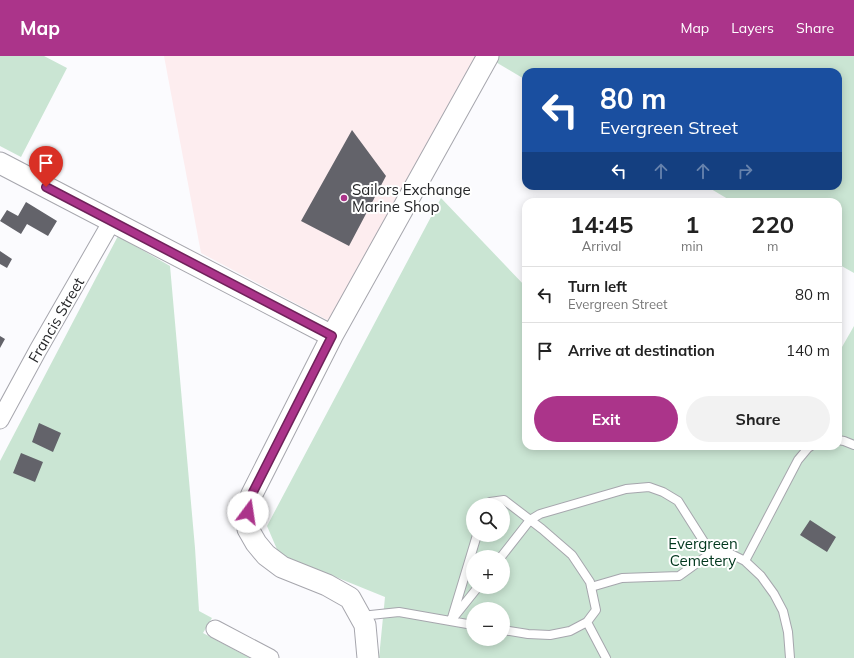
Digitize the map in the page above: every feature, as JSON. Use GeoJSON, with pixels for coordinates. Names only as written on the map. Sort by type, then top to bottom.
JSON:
{"type":"FeatureCollection","features":[{"type":"Feature","properties":{"kind":"street"},"geometry":{"type":"LineString","coordinates":[[368,658],[365,625],[350,598],[327,585],[282,567],[266,555],[256,543],[248,529],[248,504],[332,336],[488,56]]}},
{"type":"Feature","properties":{"kind":"street"},"geometry":{"type":"LineString","coordinates":[[0,162],[332,336]]}},
{"type":"Feature","properties":{"kind":"street","name":"Francis Street"},"geometry":{"type":"LineString","coordinates":[[0,420],[38,350],[112,221]]}},
{"type":"Feature","properties":{"kind":"street"},"geometry":{"type":"LineString","coordinates":[[214,629],[270,658]]}},
{"type":"Feature","properties":{"kind":"lane"},"geometry":{"type":"LineString","coordinates":[[842,441],[854,445]]}},
{"type":"Feature","properties":{"kind":"lane"},"geometry":{"type":"LineString","coordinates":[[745,561],[798,460],[806,450]]}},
{"type":"Feature","properties":{"kind":"lane"},"geometry":{"type":"LineString","coordinates":[[506,550],[530,520],[540,514],[626,489],[649,487],[663,492],[678,501],[711,553]]}},
{"type":"Feature","properties":{"kind":"lane"},"geometry":{"type":"LineString","coordinates":[[510,505],[572,555],[590,582],[596,610],[587,622],[570,631],[550,635],[510,631]]}},
{"type":"Feature","properties":{"kind":"lane"},"geometry":{"type":"LineString","coordinates":[[451,621],[475,542]]}},
{"type":"Feature","properties":{"kind":"lane"},"geometry":{"type":"LineString","coordinates":[[591,587],[622,578],[679,576],[711,553],[731,554],[745,561],[761,576],[774,594],[783,611],[788,632],[790,658]]}},
{"type":"Feature","properties":{"kind":"lane"},"geometry":{"type":"LineString","coordinates":[[451,621],[472,594]]}},
{"type":"Feature","properties":{"kind":"lane"},"geometry":{"type":"LineString","coordinates":[[360,616],[399,612],[466,623]]}},
{"type":"Feature","properties":{"kind":"lane"},"geometry":{"type":"LineString","coordinates":[[587,622],[606,658]]}},
{"type":"Feature","properties":{"kind":"shaded area"},"geometry":{"type":"Polygon","coordinates":[[[164,56],[473,56],[485,62],[346,330],[201,253],[164,56]]]}},
{"type":"Feature","properties":{"kind":"green space"},"geometry":{"type":"Polygon","coordinates":[[[0,56],[44,56],[67,68],[21,157],[0,146],[0,56]]]}},
{"type":"Feature","properties":{"kind":"green space"},"geometry":{"type":"Polygon","coordinates":[[[497,56],[854,56],[854,273],[842,266],[842,198],[726,198],[713,190],[842,190],[842,68],[522,68],[522,78],[494,61],[497,56]]]}},
{"type":"Feature","properties":{"kind":"green space","name":"Evergreen Cemetery"},"geometry":{"type":"Polygon","coordinates":[[[441,198],[522,283],[522,450],[842,450],[842,347],[854,326],[854,658],[379,658],[385,597],[279,554],[267,526],[441,198]]]}},
{"type":"Feature","properties":{"kind":"green space"},"geometry":{"type":"Polygon","coordinates":[[[118,236],[170,266],[195,548],[199,611],[212,618],[203,633],[250,658],[0,658],[0,461],[118,236]]]}},
{"type":"Feature","properties":{"kind":"building","name":"Sailors Exchange Marine Shop"},"geometry":{"type":"Polygon","coordinates":[[[352,130],[386,176],[349,246],[301,221],[352,130]]]}},
{"type":"Feature","properties":{"kind":"building"},"geometry":{"type":"Polygon","coordinates":[[[26,202],[57,221],[48,236],[27,224],[21,234],[0,221],[7,210],[18,216],[26,202]]]}},
{"type":"Feature","properties":{"kind":"building"},"geometry":{"type":"Polygon","coordinates":[[[0,251],[12,259],[7,268],[0,264],[0,251]]]}},
{"type":"Feature","properties":{"kind":"building"},"geometry":{"type":"Polygon","coordinates":[[[0,336],[5,339],[0,348],[0,336]]]}},
{"type":"Feature","properties":{"kind":"building"},"geometry":{"type":"Polygon","coordinates":[[[39,423],[61,433],[53,452],[32,442],[39,423]]]}},
{"type":"Feature","properties":{"kind":"building"},"geometry":{"type":"Polygon","coordinates":[[[21,453],[43,462],[35,482],[13,473],[21,453]]]}},
{"type":"Feature","properties":{"kind":"building"},"geometry":{"type":"Polygon","coordinates":[[[810,520],[836,537],[827,552],[800,535],[810,520]]]}},
{"type":"Feature","properties":{"kind":"place","name":"Sailors Exchange Marine Shop"},"geometry":{"type":"Point","coordinates":[344,198]}},
{"type":"Feature","properties":{"kind":"route"},"geometry":{"type":"LineString","coordinates":[[46,187],[332,336],[252,494],[248,504],[248,512]]}}]}
